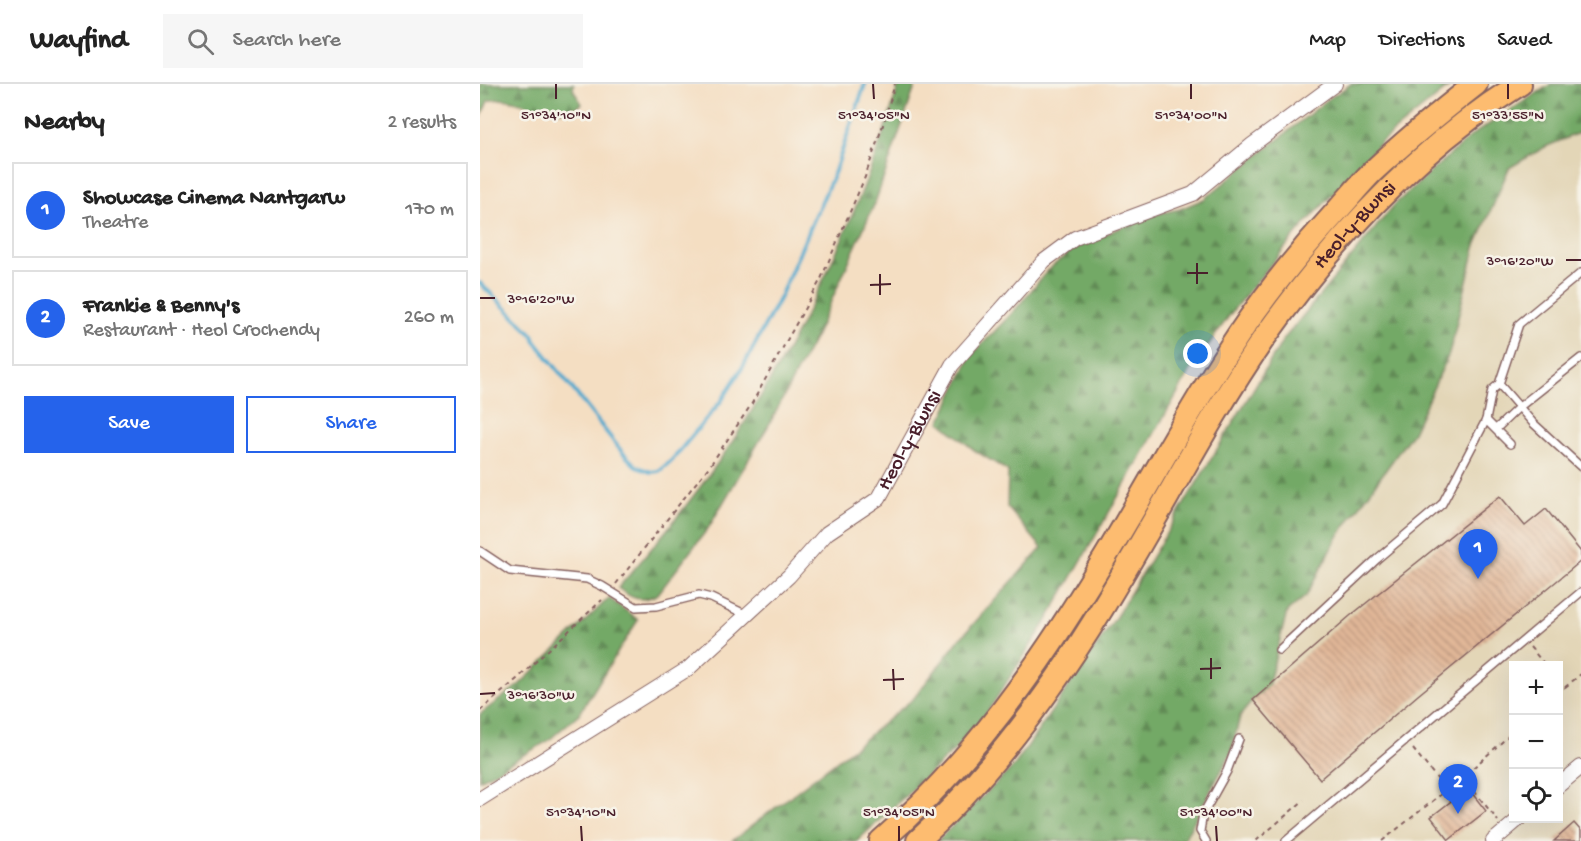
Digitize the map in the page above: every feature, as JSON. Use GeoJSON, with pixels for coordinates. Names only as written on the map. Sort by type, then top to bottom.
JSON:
{"type":"FeatureCollection","features":[{"type":"Feature","properties":{"kind":"highway","name":"Heol-y-Bwnsi"},"geometry":{"type":"LineString","coordinates":[[881,841],[905,820],[984,736],[1037,664],[1101,564],[1196,400],[1240,332],[1298,253],[1371,174],[1476,84]]}},
{"type":"Feature","properties":{"kind":"highway","name":"Heol-y-Bwnsi"},"geometry":{"type":"LineString","coordinates":[[918,841],[1005,748],[1060,673],[1118,584],[1217,412],[1264,339],[1319,265],[1386,192],[1448,135],[1520,84]]}},
{"type":"Feature","properties":{"kind":"street","name":"Heol-y-Bwnsi"},"geometry":{"type":"LineString","coordinates":[[480,798],[689,668],[789,576],[827,533],[879,498],[952,365],[1044,261],[1075,238],[1193,194],[1252,145],[1335,84]]}},
{"type":"Feature","properties":{"kind":"street"},"geometry":{"type":"LineString","coordinates":[[1563,782],[1581,767]]}},
{"type":"Feature","properties":{"kind":"street"},"geometry":{"type":"LineString","coordinates":[[1493,841],[1515,823]]}},
{"type":"Feature","properties":{"kind":"lane"},"geometry":{"type":"LineString","coordinates":[[1279,650],[1377,558],[1442,504],[1486,420],[1492,390],[1499,384],[1519,324],[1581,273]]}},
{"type":"Feature","properties":{"kind":"lane"},"geometry":{"type":"LineString","coordinates":[[1496,429],[1518,408],[1581,358]]}},
{"type":"Feature","properties":{"kind":"lane"},"geometry":{"type":"LineString","coordinates":[[1499,384],[1518,408],[1581,467]]}},
{"type":"Feature","properties":{"kind":"lane"},"geometry":{"type":"LineString","coordinates":[[1486,420],[1509,444]]}},
{"type":"Feature","properties":{"kind":"lane"},"geometry":{"type":"LineString","coordinates":[[480,551],[510,571],[587,579],[636,607],[656,606],[699,595],[711,598],[747,615]]}},
{"type":"Feature","properties":{"kind":"lane"},"geometry":{"type":"LineString","coordinates":[[1286,841],[1581,592]]}},
{"type":"Feature","properties":{"kind":"lane"},"geometry":{"type":"LineString","coordinates":[[1206,841],[1200,831],[1203,814],[1227,771],[1239,739]]}},
{"type":"Feature","properties":{"kind":"path"},"geometry":{"type":"LineString","coordinates":[[480,711],[518,679],[610,591],[711,464],[751,405],[821,279],[865,177],[895,84]]}},
{"type":"Feature","properties":{"kind":"path"},"geometry":{"type":"LineString","coordinates":[[1524,640],[1542,661]]}},
{"type":"Feature","properties":{"kind":"path"},"geometry":{"type":"LineString","coordinates":[[1565,688],[1581,674]]}},
{"type":"Feature","properties":{"kind":"path"},"geometry":{"type":"LineString","coordinates":[[1382,841],[1447,791],[1509,736]]}},
{"type":"Feature","properties":{"kind":"path"},"geometry":{"type":"LineString","coordinates":[[1406,741],[1447,791]]}},
{"type":"Feature","properties":{"kind":"path"},"geometry":{"type":"LineString","coordinates":[[1463,777],[1506,830]]}},
{"type":"Feature","properties":{"kind":"path"},"geometry":{"type":"LineString","coordinates":[[1256,841],[1304,800]]}},
{"type":"Feature","properties":{"kind":"shaded area"},"geometry":{"type":"Polygon","coordinates":[[[1581,132],[1581,841],[1183,841],[1231,753],[1240,716],[1268,686],[1287,612],[1306,596],[1339,535],[1413,432],[1449,354],[1475,248],[1509,168],[1545,147],[1581,132]]]}},
{"type":"Feature","properties":{"kind":"green space"},"geometry":{"type":"Polygon","coordinates":[[[480,84],[574,84],[573,89],[582,104],[556,111],[499,99],[488,101],[480,120],[480,84]]]}},
{"type":"Feature","properties":{"kind":"green space"},"geometry":{"type":"Polygon","coordinates":[[[899,84],[916,84],[875,203],[816,335],[770,423],[709,527],[658,594],[642,599],[628,595],[618,588],[697,491],[740,430],[811,305],[869,174],[899,84]]]}},
{"type":"Feature","properties":{"kind":"green space"},"geometry":{"type":"Polygon","coordinates":[[[1351,84],[1453,84],[1382,141],[1298,232],[1234,309],[1192,368],[1046,622],[975,731],[857,841],[732,841],[856,746],[914,698],[958,641],[1042,548],[1007,507],[1008,471],[974,450],[940,422],[971,356],[1015,310],[1049,269],[1075,248],[1147,216],[1180,209],[1204,199],[1327,100],[1351,84]]]}},
{"type":"Feature","properties":{"kind":"green space"},"geometry":{"type":"Polygon","coordinates":[[[1551,84],[1581,84],[1581,132],[1545,147],[1509,168],[1475,248],[1449,354],[1413,432],[1339,535],[1306,596],[1287,612],[1268,686],[1240,716],[1231,753],[1183,841],[937,841],[1014,766],[1114,620],[1283,340],[1395,204],[1472,135],[1551,84]]]}},
{"type":"Feature","properties":{"kind":"green space"},"geometry":{"type":"Polygon","coordinates":[[[609,598],[638,620],[579,714],[548,741],[480,780],[480,714],[520,684],[609,598]]]}},
{"type":"Feature","properties":{"kind":"building"},"geometry":{"type":"Polygon","coordinates":[[[1500,496],[1525,526],[1546,509],[1581,552],[1581,561],[1320,779],[1253,700],[1350,616],[1500,496]]]}},
{"type":"Feature","properties":{"kind":"building"},"geometry":{"type":"Polygon","coordinates":[[[1468,788],[1486,811],[1449,840],[1431,817],[1468,788]]]}},
{"type":"Feature","properties":{"kind":"building"},"geometry":{"type":"Polygon","coordinates":[[[1574,823],[1581,831],[1581,841],[1554,841],[1574,823]]]}},
{"type":"Feature","properties":{"kind":"waterway"},"geometry":{"type":"LineString","coordinates":[[480,283],[533,335],[535,341],[622,452],[637,467],[651,472],[659,471],[672,460],[722,400],[744,365],[780,297],[835,171],[865,84]]}},
{"type":"Feature","properties":{"kind":"place","name":"Showcase Cinema Nantgarw"},"geometry":{"type":"Point","coordinates":[1478,579]}},
{"type":"Feature","properties":{"kind":"place","name":"Frankie & Benny's"},"geometry":{"type":"Point","coordinates":[1458,814]}}]}
